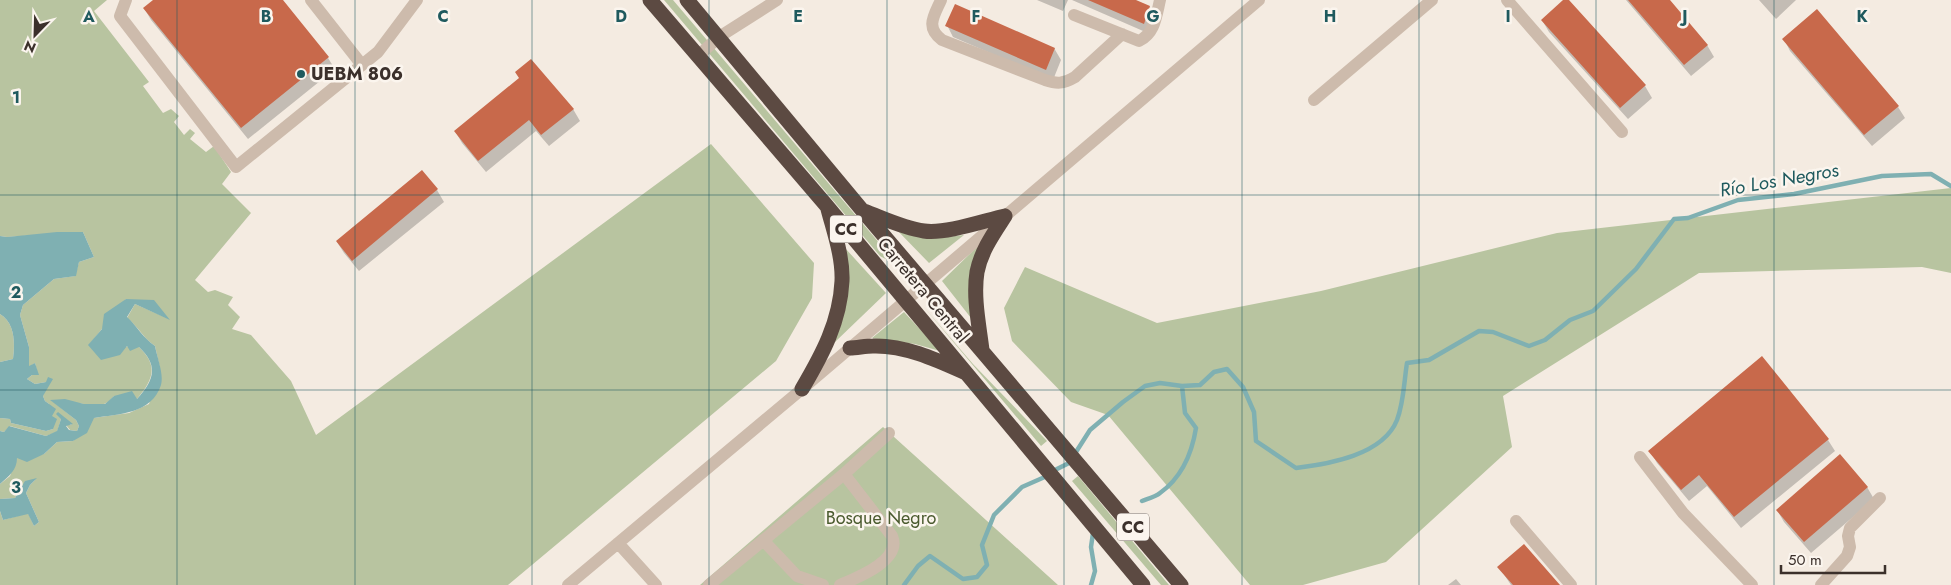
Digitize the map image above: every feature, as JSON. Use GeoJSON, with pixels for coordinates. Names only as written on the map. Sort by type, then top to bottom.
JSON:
{"type":"FeatureCollection","features":[{"type":"Feature","properties":{"kind":"highway","name":"Carretera Central"},"geometry":{"type":"LineString","coordinates":[[650,0],[969,374],[1143,585]]}},
{"type":"Feature","properties":{"kind":"highway","name":"Carretera Central"},"geometry":{"type":"LineString","coordinates":[[687,0],[862,210],[1181,585]]}},
{"type":"Feature","properties":{"kind":"highway"},"geometry":{"type":"LineString","coordinates":[[802,389],[823,354],[838,315],[842,279],[837,244],[826,205]]}},
{"type":"Feature","properties":{"kind":"highway"},"geometry":{"type":"LineString","coordinates":[[862,210],[897,224],[925,231],[953,228],[1005,216]]}},
{"type":"Feature","properties":{"kind":"highway"},"geometry":{"type":"LineString","coordinates":[[982,350],[976,298],[977,272],[986,248],[1005,216]]}},
{"type":"Feature","properties":{"kind":"highway"},"geometry":{"type":"LineString","coordinates":[[850,348],[873,346],[901,349],[933,359],[969,374]]}},
{"type":"Feature","properties":{"kind":"street"},"geometry":{"type":"LineString","coordinates":[[126,0],[120,16],[236,167],[378,52],[417,0]]}},
{"type":"Feature","properties":{"kind":"street"},"geometry":{"type":"LineString","coordinates":[[311,0],[362,65]]}},
{"type":"Feature","properties":{"kind":"street"},"geometry":{"type":"LineString","coordinates":[[698,56],[719,37],[777,0]]}},
{"type":"Feature","properties":{"kind":"street"},"geometry":{"type":"LineString","coordinates":[[941,0],[933,18],[932,27],[936,35],[942,40],[1058,84],[1074,78],[1122,34]]}},
{"type":"Feature","properties":{"kind":"street"},"geometry":{"type":"LineString","coordinates":[[1074,15],[1139,41],[1148,36],[1155,23],[1160,0]]}},
{"type":"Feature","properties":{"kind":"street"},"geometry":{"type":"LineString","coordinates":[[568,585],[906,301],[1259,0]]}},
{"type":"Feature","properties":{"kind":"street"},"geometry":{"type":"LineString","coordinates":[[1314,100],[1432,0]]}},
{"type":"Feature","properties":{"kind":"street"},"geometry":{"type":"LineString","coordinates":[[1507,0],[1622,132]]}},
{"type":"Feature","properties":{"kind":"street"},"geometry":{"type":"LineString","coordinates":[[709,585],[844,474],[889,433]]}},
{"type":"Feature","properties":{"kind":"street"},"geometry":{"type":"LineString","coordinates":[[1640,457],[1683,512],[1752,585]]}},
{"type":"Feature","properties":{"kind":"street"},"geometry":{"type":"LineString","coordinates":[[840,585],[857,578],[886,560],[894,550],[895,542],[844,474]]}},
{"type":"Feature","properties":{"kind":"street"},"geometry":{"type":"LineString","coordinates":[[1821,585],[1847,556],[1850,547],[1848,536],[1850,528],[1880,498]]}},
{"type":"Feature","properties":{"kind":"street"},"geometry":{"type":"LineString","coordinates":[[1516,521],[1571,585]]}},
{"type":"Feature","properties":{"kind":"street"},"geometry":{"type":"LineString","coordinates":[[763,540],[797,576],[823,585]]}},
{"type":"Feature","properties":{"kind":"street"},"geometry":{"type":"LineString","coordinates":[[618,543],[656,585]]}},
{"type":"Feature","properties":{"kind":"green space"},"geometry":{"type":"Polygon","coordinates":[[[0,0],[107,0],[94,11],[149,82],[143,86],[163,113],[171,109],[179,116],[174,122],[184,135],[190,129],[195,133],[190,139],[206,152],[214,146],[231,172],[222,184],[251,213],[195,280],[208,292],[215,290],[233,297],[228,305],[240,317],[232,329],[251,335],[291,381],[316,435],[711,144],[814,263],[812,298],[776,361],[508,585],[0,585],[0,511],[3,520],[28,513],[34,526],[39,522],[26,493],[36,479],[19,491],[15,498],[0,499],[0,484],[10,476],[17,457],[44,454],[57,442],[73,441],[93,418],[129,413],[149,404],[160,368],[155,346],[127,318],[135,304],[169,319],[126,299],[89,345],[139,347],[149,360],[152,373],[147,386],[137,399],[114,396],[107,403],[99,405],[51,400],[76,420],[79,426],[77,431],[70,430],[66,425],[72,425],[61,419],[57,432],[46,436],[10,426],[4,432],[0,431],[0,418],[10,419],[11,423],[46,431],[53,429],[49,404],[43,396],[46,382],[35,384],[27,379],[32,375],[38,375],[35,363],[29,367],[29,347],[20,315],[23,305],[54,279],[75,276],[79,262],[94,257],[83,232],[0,236],[0,0]]]}},
{"type":"Feature","properties":{"kind":"green space"},"geometry":{"type":"Polygon","coordinates":[[[664,0],[673,0],[886,251],[891,262],[880,256],[664,0]]]}},
{"type":"Feature","properties":{"kind":"green space"},"geometry":{"type":"Polygon","coordinates":[[[1951,188],[1951,273],[1922,267],[1699,273],[1503,396],[1512,447],[1386,562],[1303,585],[1250,585],[1108,415],[1071,402],[1012,341],[1004,308],[1025,267],[1157,323],[1321,291],[1557,233],[1951,188]]]}},
{"type":"Feature","properties":{"kind":"green space"},"geometry":{"type":"Polygon","coordinates":[[[896,229],[946,237],[964,235],[929,263],[896,229]]]}},
{"type":"Feature","properties":{"kind":"green space"},"geometry":{"type":"Polygon","coordinates":[[[982,242],[971,318],[942,281],[982,242]]]}},
{"type":"Feature","properties":{"kind":"green space"},"geometry":{"type":"Polygon","coordinates":[[[845,248],[886,293],[835,342],[845,248]]]}},
{"type":"Feature","properties":{"kind":"green space"},"geometry":{"type":"Polygon","coordinates":[[[923,306],[973,364],[1047,441],[1041,446],[923,306]]]}},
{"type":"Feature","properties":{"kind":"green space"},"geometry":{"type":"Polygon","coordinates":[[[904,312],[940,351],[915,344],[872,338],[904,312]]]}},
{"type":"Feature","properties":{"kind":"green space"},"geometry":{"type":"Polygon","coordinates":[[[0,314],[9,323],[13,334],[14,346],[13,359],[0,362],[0,314]]]}},
{"type":"Feature","properties":{"kind":"green space","name":"Bosque Negro"},"geometry":{"type":"Polygon","coordinates":[[[883,427],[1058,585],[700,585],[883,427]]]}},
{"type":"Feature","properties":{"kind":"green space"},"geometry":{"type":"Polygon","coordinates":[[[1078,476],[1169,585],[1161,585],[1072,481],[1078,476]]]}},
{"type":"Feature","properties":{"kind":"water"},"geometry":{"type":"Polygon","coordinates":[[[83,232],[94,257],[79,262],[76,276],[54,279],[23,305],[20,315],[29,347],[29,366],[35,363],[39,375],[32,375],[27,379],[35,384],[46,382],[48,377],[53,379],[43,396],[45,401],[56,409],[52,416],[57,419],[53,429],[46,431],[11,423],[10,419],[0,418],[0,362],[13,359],[14,346],[13,334],[9,323],[0,314],[0,236],[83,232]]]}},
{"type":"Feature","properties":{"kind":"water"},"geometry":{"type":"Polygon","coordinates":[[[126,299],[154,300],[170,320],[135,304],[127,317],[155,346],[162,376],[157,395],[150,402],[133,411],[94,418],[87,433],[73,441],[57,442],[44,454],[27,462],[17,458],[14,469],[0,484],[0,431],[4,432],[9,426],[46,436],[57,431],[61,419],[56,414],[58,412],[73,424],[66,426],[69,430],[77,431],[79,426],[76,420],[50,400],[65,399],[84,404],[105,404],[114,396],[132,391],[137,399],[143,392],[150,379],[152,367],[150,360],[139,347],[130,351],[127,346],[120,355],[101,360],[88,345],[102,329],[104,314],[126,299]]]}},
{"type":"Feature","properties":{"kind":"water"},"geometry":{"type":"Polygon","coordinates":[[[37,478],[30,485],[26,493],[39,522],[34,526],[28,514],[3,520],[0,511],[0,499],[15,498],[25,481],[37,478]]]}},
{"type":"Feature","properties":{"kind":"building"},"geometry":{"type":"Polygon","coordinates":[[[153,0],[283,0],[329,57],[241,128],[143,8],[153,0]]]}},
{"type":"Feature","properties":{"kind":"building"},"geometry":{"type":"Polygon","coordinates":[[[1088,0],[1136,0],[1150,6],[1144,24],[1088,0]]]}},
{"type":"Feature","properties":{"kind":"building"},"geometry":{"type":"Polygon","coordinates":[[[1563,0],[1569,0],[1646,85],[1620,108],[1541,20],[1563,0]]]}},
{"type":"Feature","properties":{"kind":"building"},"geometry":{"type":"Polygon","coordinates":[[[1628,0],[1670,0],[1708,45],[1684,65],[1628,0]]]}},
{"type":"Feature","properties":{"kind":"building"},"geometry":{"type":"Polygon","coordinates":[[[955,4],[1055,48],[1046,70],[945,26],[955,4]]]}},
{"type":"Feature","properties":{"kind":"building"},"geometry":{"type":"Polygon","coordinates":[[[1817,9],[1899,106],[1864,135],[1782,39],[1817,9]]]}},
{"type":"Feature","properties":{"kind":"building"},"geometry":{"type":"Polygon","coordinates":[[[531,59],[574,109],[541,135],[529,120],[478,161],[454,131],[519,78],[515,72],[531,59]]]}},
{"type":"Feature","properties":{"kind":"building"},"geometry":{"type":"Polygon","coordinates":[[[422,170],[438,189],[352,261],[336,241],[422,170]]]}},
{"type":"Feature","properties":{"kind":"building"},"geometry":{"type":"Polygon","coordinates":[[[1762,356],[1829,439],[1734,517],[1699,475],[1681,490],[1648,451],[1762,356]]]}},
{"type":"Feature","properties":{"kind":"building"},"geometry":{"type":"Polygon","coordinates":[[[1840,454],[1868,487],[1804,542],[1776,510],[1840,454]]]}},
{"type":"Feature","properties":{"kind":"building"},"geometry":{"type":"Polygon","coordinates":[[[1524,544],[1560,585],[1513,585],[1497,567],[1524,544]]]}},
{"type":"Feature","properties":{"kind":"waterway","name":"Río Los Negros"},"geometry":{"type":"LineString","coordinates":[[1053,471],[1069,463],[1090,430],[1145,386],[1160,383],[1182,386],[1200,385],[1214,372],[1227,369],[1243,387],[1254,412],[1256,441],[1296,468],[1324,464],[1354,456],[1380,442],[1390,432],[1397,420],[1407,363],[1429,360],[1479,331],[1493,332],[1529,346],[1545,340],[1570,320],[1593,311],[1636,269],[1674,219],[1688,218],[1738,200],[1794,194],[1882,176],[1931,174],[1951,186]]}},
{"type":"Feature","properties":{"kind":"waterway"},"geometry":{"type":"LineString","coordinates":[[1142,501],[1158,494],[1174,480],[1192,447],[1196,428],[1185,413],[1182,386]]}},
{"type":"Feature","properties":{"kind":"waterway","name":"Río Los Negros"},"geometry":{"type":"LineString","coordinates":[[904,585],[918,566],[930,556],[963,579],[977,577],[987,565],[982,545],[994,515],[1022,487],[1047,476]]}},
{"type":"Feature","properties":{"kind":"waterway"},"geometry":{"type":"LineString","coordinates":[[1091,585],[1095,571],[1091,547],[1093,533]]}},
{"type":"Feature","properties":{"kind":"place","name":"UEBM 806"},"geometry":{"type":"Point","coordinates":[301,74]}}]}
